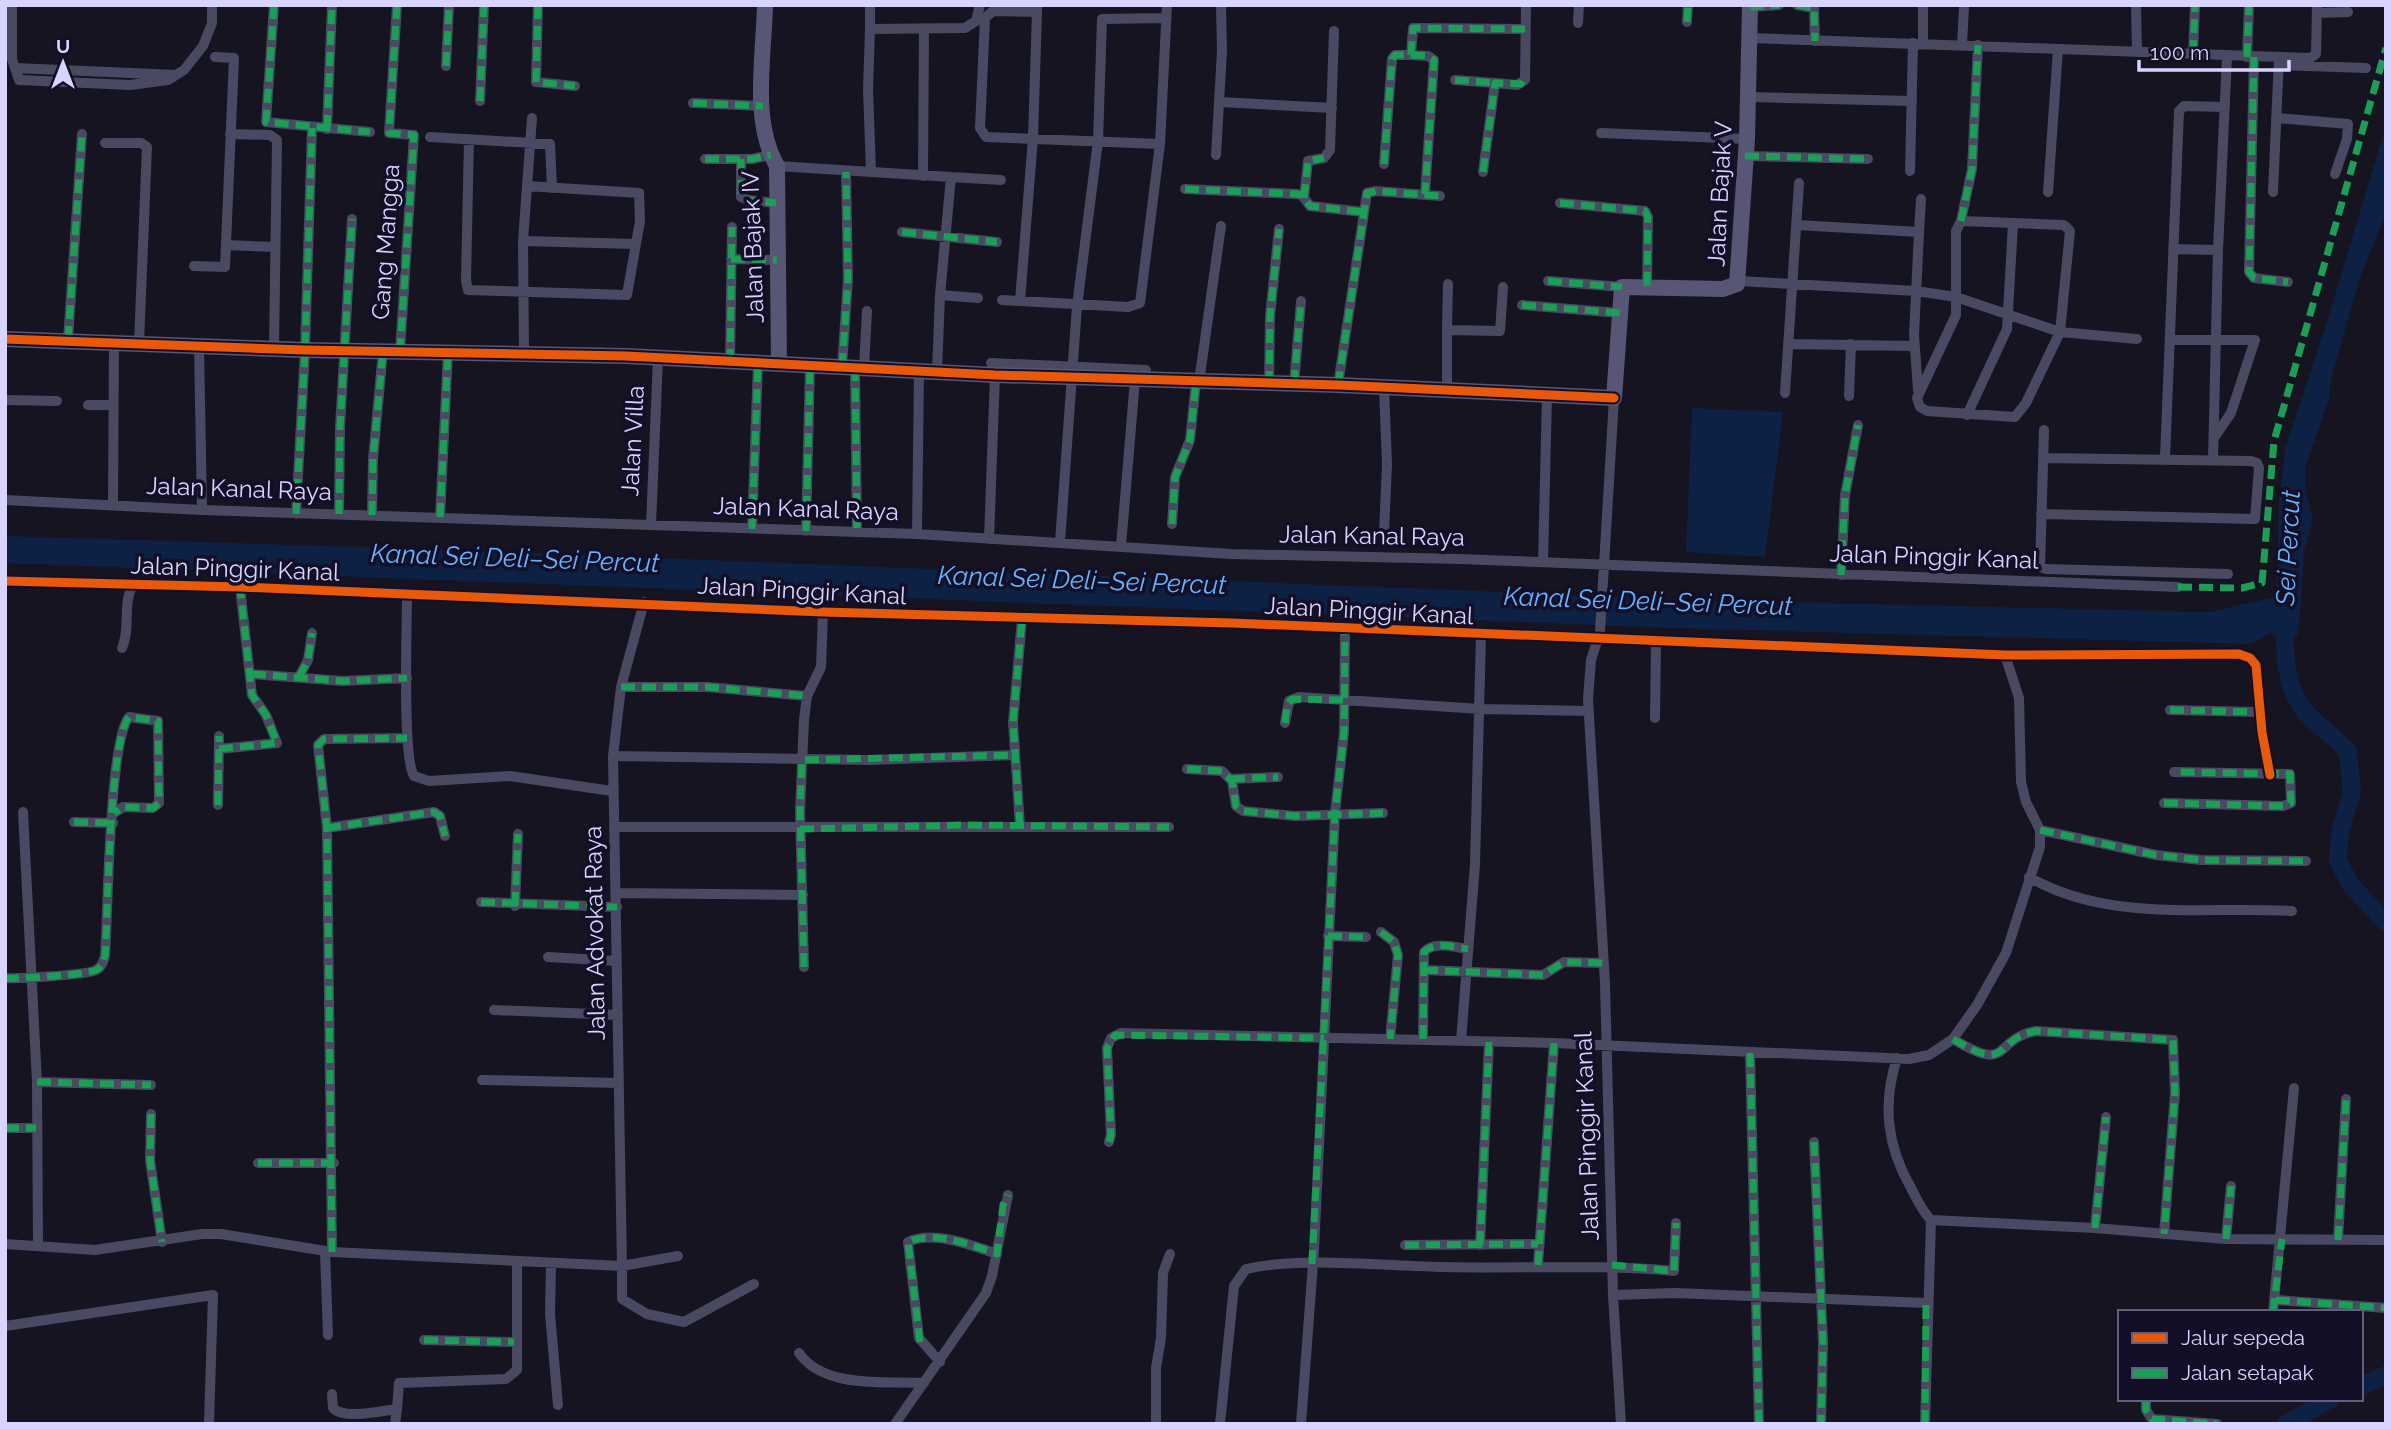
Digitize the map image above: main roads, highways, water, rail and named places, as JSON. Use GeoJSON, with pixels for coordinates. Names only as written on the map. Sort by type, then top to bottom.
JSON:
{"type":"FeatureCollection","features":[{"type":"Feature","properties":{"kind":"water","name":"Kanal Sei Deli–Sei Percut"},"geometry":{"type":"Polygon","coordinates":[[[2386,126],[2386,212],[2360,277],[2330,383],[2329,399],[2305,468],[2305,488],[2313,519],[2304,553],[2298,635],[2277,636],[2271,632],[2252,644],[1673,628],[5,563],[5,536],[461,550],[1696,600],[2209,612],[2272,598],[2277,591],[2279,499],[2286,446],[2328,319],[2386,126]]]}},
{"type":"Feature","properties":{"kind":"water"},"geometry":{"type":"Polygon","coordinates":[[[1692,408],[1783,412],[1765,557],[1686,552],[1692,408]]]}},
{"type":"Feature","properties":{"kind":"waterway","name":"Sei Percut"},"geometry":{"type":"LineString","coordinates":[[2285,612],[2285,654],[2295,695],[2311,718],[2348,752],[2352,792],[2340,831],[2338,861],[2351,885],[2386,923]]}},
{"type":"Feature","properties":{"kind":"waterway","name":"Sei Percut"},"geometry":{"type":"LineString","coordinates":[[2363,1385],[2386,1375]]}},
{"type":"Feature","properties":{"kind":"waterway","name":"Sei Percut"},"geometry":{"type":"LineString","coordinates":[[2286,1424],[2327,1401]]}}]}
